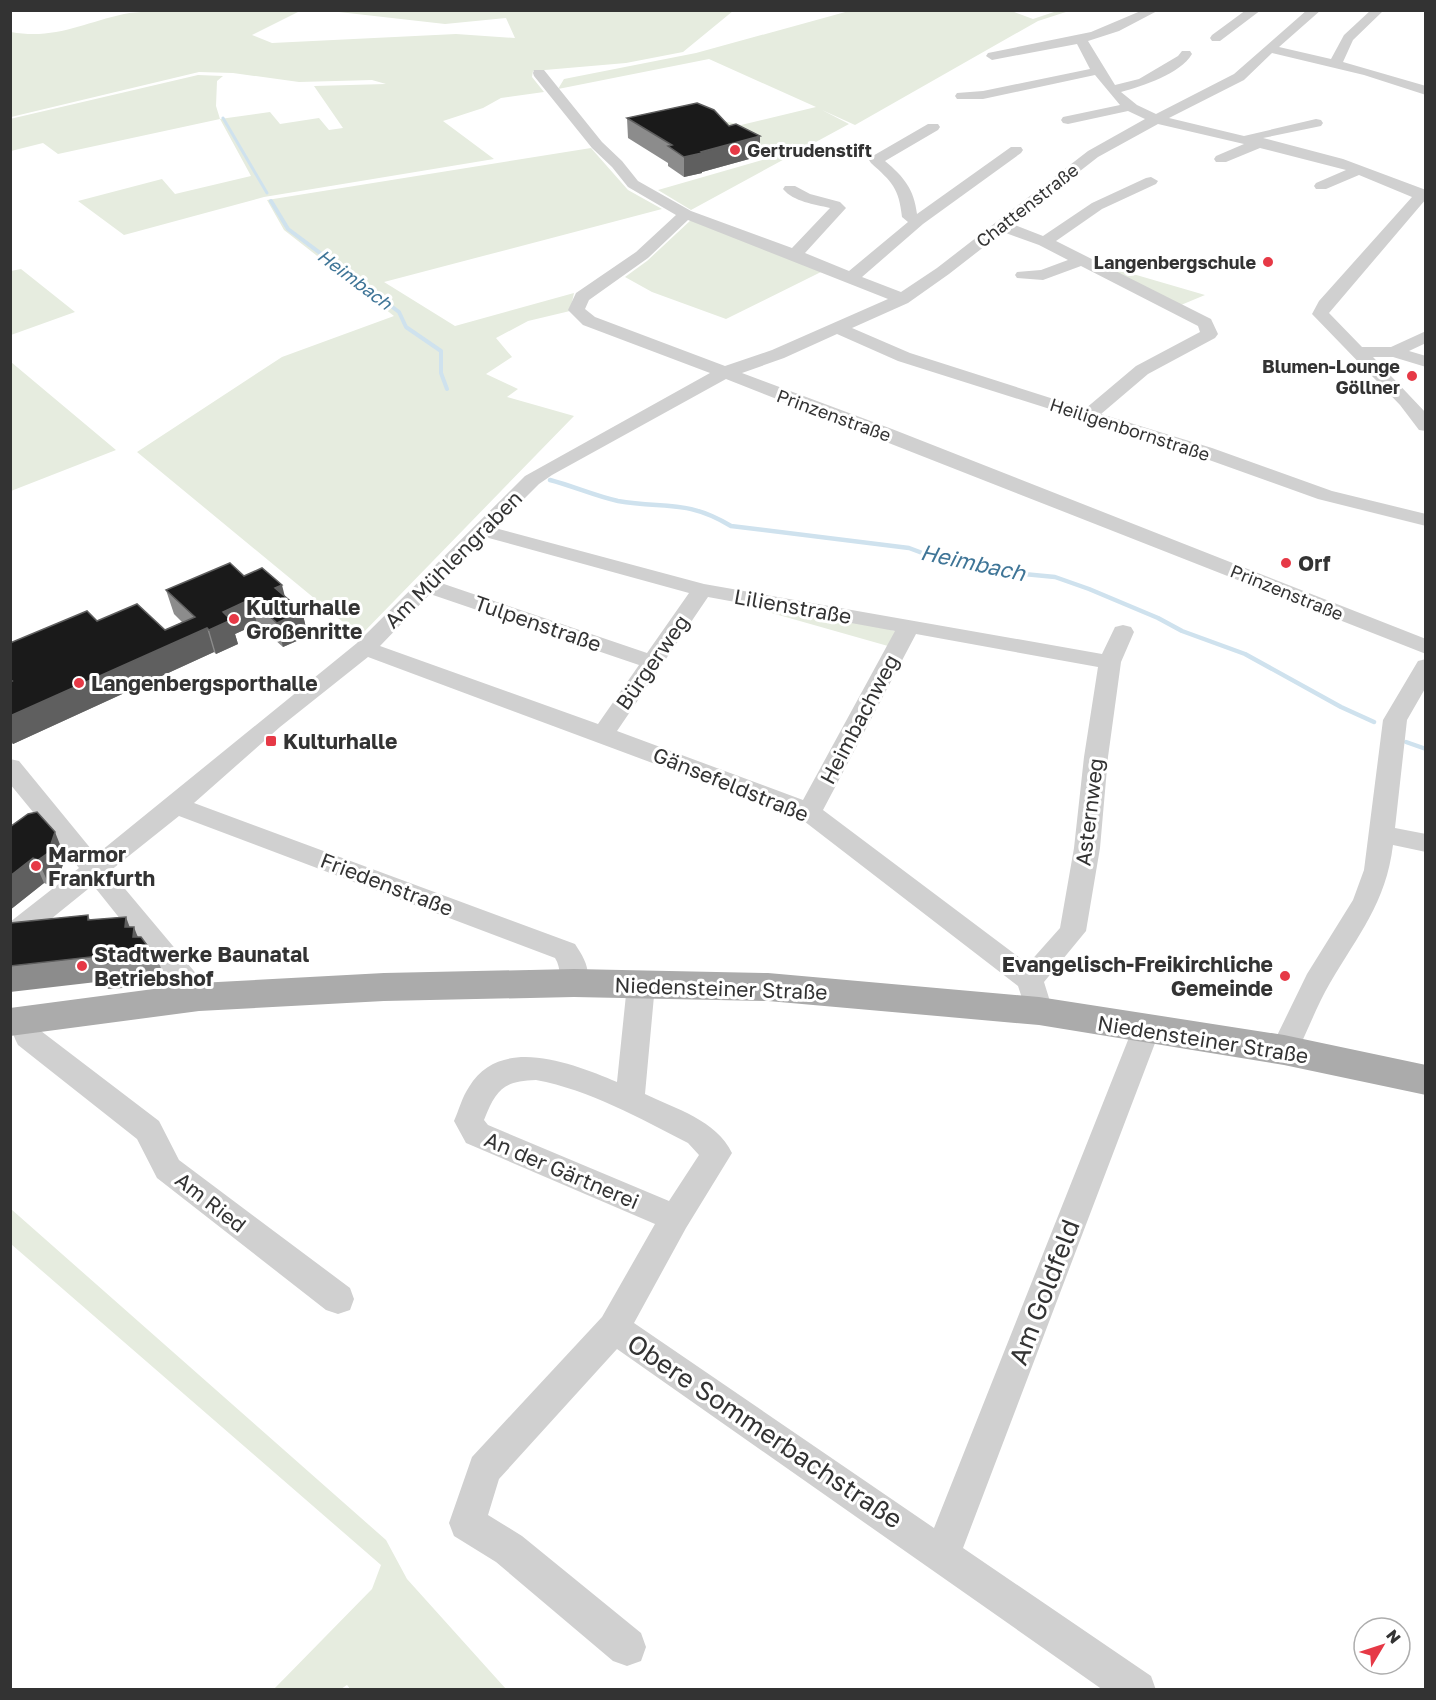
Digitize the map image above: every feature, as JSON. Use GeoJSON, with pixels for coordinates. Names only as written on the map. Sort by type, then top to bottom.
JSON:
{"type":"FeatureCollection","features":[{"type":"Feature","properties":{"kind":"main road","name":"Niedensteiner Straße"},"geometry":{"type":"LineString","coordinates":[[18,1021],[199,997],[395,987],[574,983],[1035,996],[1146,1030],[1284,1050],[1425,1080]]}},
{"type":"Feature","properties":{"kind":"street"},"geometry":{"type":"LineString","coordinates":[[992,56],[1081,39],[1117,29],[1152,10]]}},
{"type":"Feature","properties":{"kind":"street"},"geometry":{"type":"LineString","coordinates":[[1216,38],[1255,10]]}},
{"type":"Feature","properties":{"kind":"street","name":"Chattenstraße"},"geometry":{"type":"LineString","coordinates":[[723,374],[778,354],[902,299],[943,271],[1093,154],[1239,77],[1304,17],[1315,10]]}},
{"type":"Feature","properties":{"kind":"street"},"geometry":{"type":"LineString","coordinates":[[1335,64],[1348,38],[1377,11]]}},
{"type":"Feature","properties":{"kind":"street"},"geometry":{"type":"LineString","coordinates":[[1081,39],[1097,71],[1113,90],[1130,106],[1156,119],[1338,162],[1423,194],[1325,305],[1320,314],[1406,401],[1425,426]]}},
{"type":"Feature","properties":{"kind":"street"},"geometry":{"type":"LineString","coordinates":[[1270,49],[1414,81],[1425,91]]}},
{"type":"Feature","properties":{"kind":"street"},"geometry":{"type":"LineString","coordinates":[[1113,90],[1144,82],[1184,59],[1186,54]]}},
{"type":"Feature","properties":{"kind":"street"},"geometry":{"type":"LineString","coordinates":[[962,96],[983,95],[1097,71]]}},
{"type":"Feature","properties":{"kind":"street"},"geometry":{"type":"LineString","coordinates":[[539,73],[597,145],[617,164],[633,184],[686,214],[902,299]]}},
{"type":"Feature","properties":{"kind":"street"},"geometry":{"type":"LineString","coordinates":[[1068,120],[1130,106]]}},
{"type":"Feature","properties":{"kind":"street"},"geometry":{"type":"LineString","coordinates":[[1244,138],[1316,123]]}},
{"type":"Feature","properties":{"kind":"street"},"geometry":{"type":"LineString","coordinates":[[918,221],[910,217],[905,186],[876,160],[933,127]]}},
{"type":"Feature","properties":{"kind":"street"},"geometry":{"type":"LineString","coordinates":[[1192,142],[1217,132]]}},
{"type":"Feature","properties":{"kind":"street"},"geometry":{"type":"LineString","coordinates":[[1221,159],[1261,142]]}},
{"type":"Feature","properties":{"kind":"street"},"geometry":{"type":"LineString","coordinates":[[851,278],[918,221],[1016,150]]}},
{"type":"Feature","properties":{"kind":"street"},"geometry":{"type":"LineString","coordinates":[[1321,186],[1359,170]]}},
{"type":"Feature","properties":{"kind":"street"},"geometry":{"type":"LineString","coordinates":[[1045,242],[1097,206],[1151,181]]}},
{"type":"Feature","properties":{"kind":"street"},"geometry":{"type":"LineString","coordinates":[[790,189],[838,208],[795,255]]}},
{"type":"Feature","properties":{"kind":"street","name":"Prinzenstraße"},"geometry":{"type":"LineString","coordinates":[[686,214],[642,255],[582,297],[576,310],[589,321],[723,374],[885,433],[1425,647]]}},
{"type":"Feature","properties":{"kind":"street"},"geometry":{"type":"LineString","coordinates":[[1000,225],[1045,242],[1205,323],[1209,334],[1142,370],[1089,415]]}},
{"type":"Feature","properties":{"kind":"street"},"geometry":{"type":"LineString","coordinates":[[1023,275],[1043,275],[1081,261]]}},
{"type":"Feature","properties":{"kind":"street","name":"Heiligenbornstraße"},"geometry":{"type":"LineString","coordinates":[[838,328],[904,357],[1205,452],[1325,495],[1425,520]]}},
{"type":"Feature","properties":{"kind":"street"},"geometry":{"type":"LineString","coordinates":[[1394,352],[1425,336]]}},
{"type":"Feature","properties":{"kind":"street"},"geometry":{"type":"LineString","coordinates":[[1357,352],[1394,352],[1425,362]]}},
{"type":"Feature","properties":{"kind":"street","name":"Am Mühlengraben"},"geometry":{"type":"LineString","coordinates":[[10,937],[176,805],[272,722],[365,648],[425,585],[532,480],[557,462],[723,374]]}},
{"type":"Feature","properties":{"kind":"street","name":"Lilienstraße"},"geometry":{"type":"LineString","coordinates":[[481,530],[702,590],[1110,662]]}},
{"type":"Feature","properties":{"kind":"street","name":"Tulpenstraße"},"geometry":{"type":"LineString","coordinates":[[425,585],[651,662]]}},
{"type":"Feature","properties":{"kind":"street","name":"Bürgerweg"},"geometry":{"type":"LineString","coordinates":[[603,734],[702,590]]}},
{"type":"Feature","properties":{"kind":"street","name":"Heimbachweg"},"geometry":{"type":"LineString","coordinates":[[809,812],[909,626]]}},
{"type":"Feature","properties":{"kind":"street","name":"Asternweg"},"geometry":{"type":"LineString","coordinates":[[1035,996],[1073,931],[1087,848],[1096,757],[1110,662],[1123,632]]}},
{"type":"Feature","properties":{"kind":"street","name":"Gänsefeldstraße"},"geometry":{"type":"LineString","coordinates":[[365,648],[809,812],[1035,996]]}},
{"type":"Feature","properties":{"kind":"street"},"geometry":{"type":"LineString","coordinates":[[1284,1050],[1317,981],[1366,902],[1377,870],[1395,720],[1425,666]]}},
{"type":"Feature","properties":{"kind":"street"},"geometry":{"type":"LineString","coordinates":[[10,767],[199,997]]}},
{"type":"Feature","properties":{"kind":"street","name":"Friedenstraße"},"geometry":{"type":"LineString","coordinates":[[176,805],[565,951],[574,964],[574,983]]}},
{"type":"Feature","properties":{"kind":"street"},"geometry":{"type":"LineString","coordinates":[[1380,834],[1425,843]]}},
{"type":"Feature","properties":{"kind":"street"},"geometry":{"type":"LineString","coordinates":[[630,1100],[641,985]]}},
{"type":"Feature","properties":{"kind":"street","name":"Am Ried"},"geometry":{"type":"LineString","coordinates":[[18,1021],[28,1037],[148,1130],[168,1169],[338,1299]]}},
{"type":"Feature","properties":{"kind":"street","name":"Am Goldfeld"},"geometry":{"type":"LineString","coordinates":[[943,1553],[1146,1030]]}},
{"type":"Feature","properties":{"kind":"street","name":"An der Gärtnerei"},"geometry":{"type":"LineString","coordinates":[[614,1328],[675,1218],[717,1153],[699,1134],[630,1100],[571,1076],[546,1069],[515,1068],[495,1075],[482,1087],[472,1108],[469,1121],[477,1134],[675,1218]]}},
{"type":"Feature","properties":{"kind":"street","name":"Obere Sommerbachstraße"},"geometry":{"type":"LineString","coordinates":[[627,1647],[509,1549],[467,1523],[484,1468],[614,1328],[943,1553],[1114,1683]]}},
{"type":"Feature","properties":{"kind":"shaded area"},"geometry":{"type":"Polygon","coordinates":[[[171,10],[300,11],[252,35],[272,43],[456,34],[515,38],[506,18],[445,24],[330,11],[733,11],[683,52],[626,63],[533,71],[532,77],[544,92],[501,98],[483,108],[443,121],[494,159],[264,197],[124,235],[78,201],[162,179],[175,194],[251,176],[220,119],[270,112],[280,124],[319,118],[329,130],[343,128],[314,86],[386,84],[372,80],[299,82],[233,73],[199,72],[11,117],[11,32],[41,34],[124,14],[171,10]]]}},
{"type":"Feature","properties":{"kind":"shaded area"},"geometry":{"type":"Polygon","coordinates":[[[1009,10],[1033,19],[1057,11],[1069,11],[1038,21],[855,125],[822,110],[849,124],[691,210],[658,190],[769,158],[742,141],[715,119],[741,125],[816,107],[709,59],[558,89],[564,79],[696,53],[849,11],[1009,10]]]}},
{"type":"Feature","properties":{"kind":"shaded area"},"geometry":{"type":"Polygon","coordinates":[[[198,75],[223,76],[217,81],[216,106],[220,119],[58,154],[43,143],[11,151],[10,119],[198,75]]]}},
{"type":"Feature","properties":{"kind":"shaded area"},"geometry":{"type":"Polygon","coordinates":[[[591,148],[628,190],[662,209],[384,282],[455,326],[574,293],[570,311],[528,321],[496,338],[512,357],[486,374],[518,389],[507,397],[574,416],[360,636],[137,452],[282,357],[394,316],[284,230],[267,200],[591,148]]]}},
{"type":"Feature","properties":{"kind":"shaded area"},"geometry":{"type":"Polygon","coordinates":[[[692,219],[823,271],[726,319],[652,292],[625,277],[647,261],[692,219]]]}},
{"type":"Feature","properties":{"kind":"shaded area"},"geometry":{"type":"Polygon","coordinates":[[[1106,268],[1205,295],[1181,305],[1106,268]]]}},
{"type":"Feature","properties":{"kind":"shaded area"},"geometry":{"type":"Polygon","coordinates":[[[21,269],[75,312],[11,335],[11,271],[21,269]]]}},
{"type":"Feature","properties":{"kind":"shaded area"},"geometry":{"type":"Polygon","coordinates":[[[11,362],[116,450],[11,491],[11,362]]]}},
{"type":"Feature","properties":{"kind":"shaded area"},"geometry":{"type":"Polygon","coordinates":[[[774,606],[864,622],[901,633],[895,648],[768,612],[774,606]]]}},
{"type":"Feature","properties":{"kind":"shaded area"},"geometry":{"type":"Polygon","coordinates":[[[11,1209],[386,1540],[407,1579],[506,1689],[351,1690],[347,1685],[341,1689],[274,1689],[372,1589],[381,1565],[11,1244],[11,1209]]]}},
{"type":"Feature","properties":{"kind":"building"},"geometry":{"type":"Polygon","coordinates":[[[697,103],[714,110],[729,126],[736,124],[760,136],[684,157],[668,146],[672,145],[627,118],[697,103]]]}},
{"type":"Feature","properties":{"kind":"building"},"geometry":{"type":"Polygon","coordinates":[[[230,563],[244,576],[262,568],[282,585],[275,588],[302,611],[277,623],[251,599],[223,612],[231,620],[209,630],[207,628],[10,716],[10,682],[12,681],[10,680],[10,643],[87,611],[97,621],[137,604],[165,630],[195,617],[166,590],[230,563]]]}},
{"type":"Feature","properties":{"kind":"building"},"geometry":{"type":"Polygon","coordinates":[[[37,812],[55,832],[48,853],[38,860],[33,858],[10,876],[10,827],[28,814],[37,812]]]}},
{"type":"Feature","properties":{"kind":"building"},"geometry":{"type":"Polygon","coordinates":[[[88,915],[88,920],[126,917],[125,927],[134,927],[133,937],[141,937],[158,960],[98,964],[99,956],[10,966],[10,923],[88,915]]]}},
{"type":"Feature","properties":{"kind":"waterway","name":"Heimbach"},"geometry":{"type":"LineString","coordinates":[[223,118],[267,193]]}},
{"type":"Feature","properties":{"kind":"waterway","name":"Heimbach"},"geometry":{"type":"LineString","coordinates":[[271,201],[288,229],[399,312],[406,327],[441,351],[441,373],[447,389]]}},
{"type":"Feature","properties":{"kind":"waterway","name":"Heimbach"},"geometry":{"type":"LineString","coordinates":[[550,480],[618,501],[688,508],[731,526],[909,548],[925,554],[960,558],[992,571],[1055,577],[1158,618],[1182,631],[1245,654],[1341,707],[1374,722]]}},
{"type":"Feature","properties":{"kind":"waterway","name":"Heimbach"},"geometry":{"type":"LineString","coordinates":[[1406,742],[1426,749]]}},
{"type":"Feature","properties":{"kind":"place","name":"Gertrudenstift"},"geometry":{"type":"Point","coordinates":[735,150]}},
{"type":"Feature","properties":{"kind":"place","name":"Langenbergschule"},"geometry":{"type":"Point","coordinates":[1268,262]}},
{"type":"Feature","properties":{"kind":"place","name":"Blumen-Lounge Göllner"},"geometry":{"type":"Point","coordinates":[1412,376]}},
{"type":"Feature","properties":{"kind":"place","name":"Orf"},"geometry":{"type":"Point","coordinates":[1286,563]}},
{"type":"Feature","properties":{"kind":"place","name":"Kulturhalle Großenritte"},"geometry":{"type":"Point","coordinates":[234,619]}},
{"type":"Feature","properties":{"kind":"place","name":"Langenbergsporthalle"},"geometry":{"type":"Point","coordinates":[79,683]}},
{"type":"Feature","properties":{"kind":"place","name":"Kulturhalle"},"geometry":{"type":"Point","coordinates":[271,741]}},
{"type":"Feature","properties":{"kind":"place","name":"Marmor Frankfurth"},"geometry":{"type":"Point","coordinates":[36,866]}},
{"type":"Feature","properties":{"kind":"place","name":"Stadtwerke Baunatal Betriebshof"},"geometry":{"type":"Point","coordinates":[82,966]}},
{"type":"Feature","properties":{"kind":"place","name":"Evangelisch-Freikirchliche Gemeinde"},"geometry":{"type":"Point","coordinates":[1285,976]}}]}
